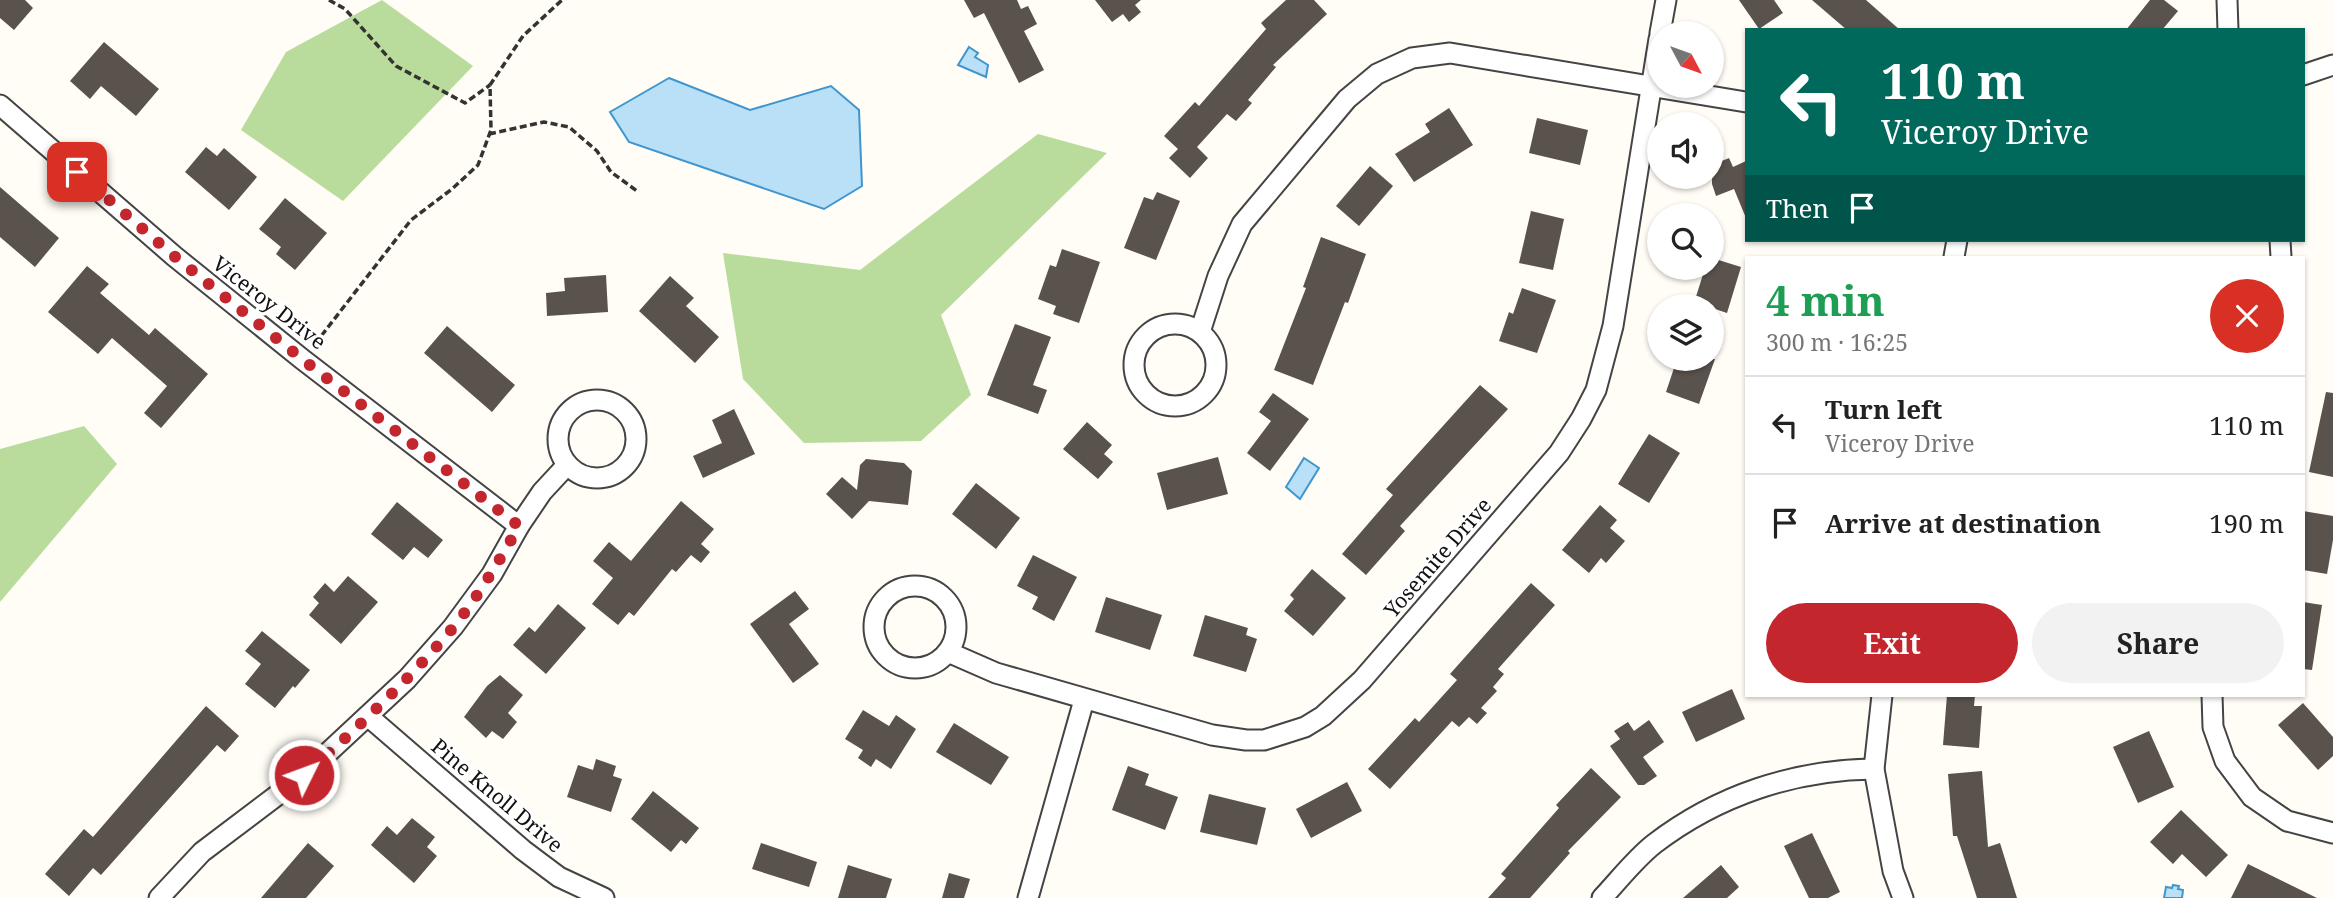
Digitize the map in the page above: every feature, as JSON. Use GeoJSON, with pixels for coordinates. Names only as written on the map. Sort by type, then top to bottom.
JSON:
{"type":"FeatureCollection","features":[{"type":"Feature","properties":{"kind":"street"},"geometry":{"type":"LineString","coordinates":[[1662,21],[1666,0]]}},
{"type":"Feature","properties":{"kind":"street"},"geometry":{"type":"LineString","coordinates":[[2227,0],[2228,28]]}},
{"type":"Feature","properties":{"kind":"street"},"geometry":{"type":"LineString","coordinates":[[1200,332],[1218,276],[1242,223],[1347,99],[1377,74],[1412,58],[1450,53],[1647,87]]}},
{"type":"Feature","properties":{"kind":"street"},"geometry":{"type":"LineString","coordinates":[[2305,74],[2333,65]]}},
{"type":"Feature","properties":{"kind":"street","name":"Yosemite Drive"},"geometry":{"type":"LineString","coordinates":[[948,652],[996,673],[1212,735],[1264,740],[1294,731],[1324,716],[1362,680],[1559,453],[1596,390],[1614,326],[1648,98]]}},
{"type":"Feature","properties":{"kind":"street"},"geometry":{"type":"LineString","coordinates":[[1719,98],[1745,102]]}},
{"type":"Feature","properties":{"kind":"street","name":"Viceroy Drive"},"geometry":{"type":"LineString","coordinates":[[0,105],[174,256],[302,359],[519,526]]}},
{"type":"Feature","properties":{"kind":"street"},"geometry":{"type":"LineString","coordinates":[[1175,324],[1200,332],[1210,343],[1215,356],[1212,383],[1192,402],[1165,405],[1152,399],[1142,390],[1135,376],[1135,353],[1141,341],[1150,331],[1175,324]]}},
{"type":"Feature","properties":{"kind":"street"},"geometry":{"type":"LineString","coordinates":[[601,400],[614,403],[625,411],[637,434],[632,458],[624,468],[601,479],[588,478],[567,465],[560,453],[558,440],[566,415],[576,406],[601,400]]}},
{"type":"Feature","properties":{"kind":"street"},"geometry":{"type":"LineString","coordinates":[[159,898],[202,852],[304,775],[407,679],[453,627],[492,574],[542,492],[567,465]]}},
{"type":"Feature","properties":{"kind":"street"},"geometry":{"type":"LineString","coordinates":[[910,586],[931,589],[940,594],[948,602],[956,622],[953,642],[948,652],[940,659],[920,667],[900,665],[890,659],[883,652],[875,632],[878,611],[883,602],[900,589],[910,586]]}},
{"type":"Feature","properties":{"kind":"street"},"geometry":{"type":"LineString","coordinates":[[1882,697],[1874,769],[1891,859],[1903,898]]}},
{"type":"Feature","properties":{"kind":"street"},"geometry":{"type":"LineString","coordinates":[[2212,697],[2213,727],[2225,761],[2252,797],[2287,821],[2333,833]]}},
{"type":"Feature","properties":{"kind":"street"},"geometry":{"type":"LineString","coordinates":[[1028,898],[1084,700]]}},
{"type":"Feature","properties":{"kind":"street","name":"Pine Knoll Drive"},"geometry":{"type":"LineString","coordinates":[[369,717],[523,850],[559,877],[604,898]]}},
{"type":"Feature","properties":{"kind":"street"},"geometry":{"type":"LineString","coordinates":[[1602,898],[1653,845],[1706,809],[1757,788],[1803,774],[1874,769]]}},
{"type":"Feature","properties":{"kind":"path"},"geometry":{"type":"LineString","coordinates":[[329,0],[345,9],[396,66],[465,103],[490,85],[523,36],[562,0]]}},
{"type":"Feature","properties":{"kind":"path"},"geometry":{"type":"LineString","coordinates":[[302,359],[411,220],[478,165],[489,134],[490,85]]}},
{"type":"Feature","properties":{"kind":"path"},"geometry":{"type":"LineString","coordinates":[[489,134],[544,122],[569,127],[597,151],[611,172],[637,191]]}},
{"type":"Feature","properties":{"kind":"green space"},"geometry":{"type":"Polygon","coordinates":[[[382,0],[473,66],[343,201],[241,130],[286,52],[382,0]]]}},
{"type":"Feature","properties":{"kind":"green space"},"geometry":{"type":"Polygon","coordinates":[[[1038,134],[1107,153],[941,315],[971,395],[921,441],[804,443],[743,379],[723,253],[860,270],[1038,134]]]}},
{"type":"Feature","properties":{"kind":"green space"},"geometry":{"type":"Polygon","coordinates":[[[84,426],[117,464],[0,602],[0,449],[84,426]]]}},
{"type":"Feature","properties":{"kind":"water"},"geometry":{"type":"Polygon","coordinates":[[[969,47],[978,53],[975,57],[988,65],[986,77],[958,65],[969,47]]]}},
{"type":"Feature","properties":{"kind":"water"},"geometry":{"type":"Polygon","coordinates":[[[669,78],[750,110],[831,86],[859,110],[862,186],[824,209],[629,142],[610,112],[669,78]]]}},
{"type":"Feature","properties":{"kind":"water"},"geometry":{"type":"Polygon","coordinates":[[[1304,458],[1319,468],[1300,499],[1286,487],[1304,458]]]}},
{"type":"Feature","properties":{"kind":"water"},"geometry":{"type":"Polygon","coordinates":[[[2173,885],[2183,890],[2182,898],[2164,898],[2166,887],[2172,888],[2173,885]]]}},
{"type":"Feature","properties":{"kind":"building"},"geometry":{"type":"Polygon","coordinates":[[[0,0],[25,0],[33,8],[14,30],[0,18],[0,0]]]}},
{"type":"Feature","properties":{"kind":"building"},"geometry":{"type":"Polygon","coordinates":[[[964,0],[1017,0],[1021,9],[1028,6],[1037,24],[1024,31],[1044,70],[1019,83],[984,13],[974,18],[964,0]]]}},
{"type":"Feature","properties":{"kind":"building"},"geometry":{"type":"Polygon","coordinates":[[[1095,0],[1141,0],[1135,5],[1141,12],[1129,22],[1123,14],[1112,22],[1095,0]]]}},
{"type":"Feature","properties":{"kind":"building"},"geometry":{"type":"Polygon","coordinates":[[[1286,0],[1314,0],[1327,14],[1273,65],[1276,67],[1248,100],[1252,103],[1236,121],[1227,114],[1197,147],[1208,158],[1190,178],[1169,158],[1178,149],[1164,136],[1195,102],[1199,106],[1266,29],[1261,23],[1286,0]]]}},
{"type":"Feature","properties":{"kind":"building"},"geometry":{"type":"Polygon","coordinates":[[[1739,0],[1774,0],[1783,13],[1758,28],[1739,0]]]}},
{"type":"Feature","properties":{"kind":"building"},"geometry":{"type":"Polygon","coordinates":[[[1812,0],[1866,0],[1898,28],[1845,28],[1812,0]]]}},
{"type":"Feature","properties":{"kind":"building"},"geometry":{"type":"Polygon","coordinates":[[[2150,0],[2164,0],[2178,11],[2164,28],[2128,28],[2150,0]]]}},
{"type":"Feature","properties":{"kind":"building"},"geometry":{"type":"Polygon","coordinates":[[[104,42],[159,89],[136,116],[101,86],[90,99],[70,81],[104,42]]]}},
{"type":"Feature","properties":{"kind":"building"},"geometry":{"type":"Polygon","coordinates":[[[1449,108],[1473,145],[1414,182],[1395,154],[1430,132],[1425,124],[1449,108]]]}},
{"type":"Feature","properties":{"kind":"building"},"geometry":{"type":"Polygon","coordinates":[[[1537,118],[1588,130],[1580,165],[1529,153],[1537,118]]]}},
{"type":"Feature","properties":{"kind":"building"},"geometry":{"type":"Polygon","coordinates":[[[206,147],[217,156],[224,148],[257,177],[229,210],[185,172],[206,147]]]}},
{"type":"Feature","properties":{"kind":"building"},"geometry":{"type":"Polygon","coordinates":[[[1729,158],[1733,167],[1745,161],[1745,216],[1734,189],[1716,196],[1714,189],[1724,189],[1724,160],[1729,158]]]}},
{"type":"Feature","properties":{"kind":"building"},"geometry":{"type":"Polygon","coordinates":[[[1370,166],[1393,186],[1359,226],[1336,206],[1370,166]]]}},
{"type":"Feature","properties":{"kind":"building"},"geometry":{"type":"Polygon","coordinates":[[[0,187],[59,238],[35,267],[0,237],[0,187]]]}},
{"type":"Feature","properties":{"kind":"building"},"geometry":{"type":"Polygon","coordinates":[[[1157,192],[1180,201],[1156,260],[1124,248],[1144,197],[1153,200],[1157,192]]]}},
{"type":"Feature","properties":{"kind":"building"},"geometry":{"type":"Polygon","coordinates":[[[285,198],[327,233],[295,270],[276,254],[281,247],[259,229],[285,198]]]}},
{"type":"Feature","properties":{"kind":"building"},"geometry":{"type":"Polygon","coordinates":[[[1531,211],[1564,219],[1553,270],[1519,263],[1531,211]]]}},
{"type":"Feature","properties":{"kind":"building"},"geometry":{"type":"Polygon","coordinates":[[[1321,237],[1366,254],[1313,385],[1274,370],[1306,288],[1303,287],[1321,237]]]}},
{"type":"Feature","properties":{"kind":"building"},"geometry":{"type":"Polygon","coordinates":[[[1062,249],[1100,262],[1079,323],[1053,314],[1056,306],[1038,299],[1050,265],[1056,267],[1062,249]]]}},
{"type":"Feature","properties":{"kind":"building"},"geometry":{"type":"Polygon","coordinates":[[[1724,262],[1741,267],[1727,313],[1724,312],[1724,294],[1697,294],[1701,280],[1724,280],[1724,262]]]}},
{"type":"Feature","properties":{"kind":"building"},"geometry":{"type":"Polygon","coordinates":[[[87,266],[109,284],[100,293],[149,335],[155,328],[208,374],[161,428],[144,413],[167,386],[112,338],[98,354],[48,312],[87,266]]]}},
{"type":"Feature","properties":{"kind":"building"},"geometry":{"type":"Polygon","coordinates":[[[606,275],[608,312],[547,316],[546,293],[565,291],[564,278],[606,275]]]}},
{"type":"Feature","properties":{"kind":"building"},"geometry":{"type":"Polygon","coordinates":[[[670,276],[694,298],[686,306],[719,337],[695,363],[639,311],[670,276]]]}},
{"type":"Feature","properties":{"kind":"building"},"geometry":{"type":"Polygon","coordinates":[[[1522,288],[1556,300],[1537,353],[1499,341],[1509,312],[1513,314],[1522,288]]]}},
{"type":"Feature","properties":{"kind":"building"},"geometry":{"type":"Polygon","coordinates":[[[1015,324],[1051,337],[1033,385],[1047,390],[1038,414],[987,395],[1015,324]]]}},
{"type":"Feature","properties":{"kind":"building"},"geometry":{"type":"Polygon","coordinates":[[[447,326],[515,385],[492,412],[424,353],[447,326]]]}},
{"type":"Feature","properties":{"kind":"building"},"geometry":{"type":"Polygon","coordinates":[[[1673,371],[1711,371],[1699,404],[1666,392],[1673,371]]]}},
{"type":"Feature","properties":{"kind":"building"},"geometry":{"type":"Polygon","coordinates":[[[1480,385],[1508,409],[1400,526],[1405,531],[1366,575],[1342,554],[1393,495],[1386,489],[1480,385]]]}},
{"type":"Feature","properties":{"kind":"building"},"geometry":{"type":"Polygon","coordinates":[[[2326,392],[2333,393],[2333,477],[2309,472],[2326,392]]]}},
{"type":"Feature","properties":{"kind":"building"},"geometry":{"type":"Polygon","coordinates":[[[1273,393],[1309,419],[1270,471],[1247,453],[1271,421],[1259,412],[1273,393]]]}},
{"type":"Feature","properties":{"kind":"building"},"geometry":{"type":"Polygon","coordinates":[[[734,409],[755,454],[703,478],[693,456],[722,443],[712,420],[734,409]]]}},
{"type":"Feature","properties":{"kind":"building"},"geometry":{"type":"Polygon","coordinates":[[[1087,422],[1112,445],[1104,454],[1113,462],[1098,479],[1063,449],[1087,422]]]}},
{"type":"Feature","properties":{"kind":"building"},"geometry":{"type":"Polygon","coordinates":[[[1649,434],[1680,453],[1649,503],[1618,484],[1649,434]]]}},
{"type":"Feature","properties":{"kind":"building"},"geometry":{"type":"Polygon","coordinates":[[[1218,457],[1228,494],[1167,510],[1157,473],[1218,457]]]}},
{"type":"Feature","properties":{"kind":"building"},"geometry":{"type":"Polygon","coordinates":[[[866,459],[904,463],[912,471],[908,505],[869,501],[852,519],[826,494],[842,477],[857,490],[860,465],[866,459]]]}},
{"type":"Feature","properties":{"kind":"building"},"geometry":{"type":"Polygon","coordinates":[[[976,483],[1020,518],[996,549],[952,514],[976,483]]]}},
{"type":"Feature","properties":{"kind":"building"},"geometry":{"type":"Polygon","coordinates":[[[681,501],[714,529],[701,544],[710,552],[701,563],[691,555],[676,572],[672,569],[634,616],[629,612],[618,625],[592,604],[613,578],[593,561],[609,542],[631,561],[681,501]]]}},
{"type":"Feature","properties":{"kind":"building"},"geometry":{"type":"Polygon","coordinates":[[[397,502],[443,540],[428,558],[414,547],[403,560],[371,534],[397,502]]]}},
{"type":"Feature","properties":{"kind":"building"},"geometry":{"type":"Polygon","coordinates":[[[1600,505],[1617,520],[1610,528],[1625,541],[1606,563],[1601,558],[1589,573],[1562,550],[1600,505]]]}},
{"type":"Feature","properties":{"kind":"building"},"geometry":{"type":"Polygon","coordinates":[[[2305,511],[2333,516],[2333,540],[2327,574],[2305,570],[2305,511]]]}},
{"type":"Feature","properties":{"kind":"building"},"geometry":{"type":"Polygon","coordinates":[[[1033,555],[1077,577],[1054,621],[1032,609],[1038,597],[1017,586],[1033,555]]]}},
{"type":"Feature","properties":{"kind":"building"},"geometry":{"type":"Polygon","coordinates":[[[1312,569],[1346,598],[1313,636],[1284,611],[1294,599],[1290,595],[1312,569]]]}},
{"type":"Feature","properties":{"kind":"building"},"geometry":{"type":"Polygon","coordinates":[[[348,576],[378,602],[341,644],[309,615],[319,603],[313,597],[325,583],[334,592],[348,576]]]}},
{"type":"Feature","properties":{"kind":"building"},"geometry":{"type":"Polygon","coordinates":[[[1531,583],[1555,605],[1498,669],[1504,674],[1493,687],[1497,691],[1481,708],[1487,713],[1477,724],[1469,717],[1459,727],[1452,721],[1390,789],[1368,769],[1415,718],[1419,722],[1457,680],[1450,674],[1531,583]]]}},
{"type":"Feature","properties":{"kind":"building"},"geometry":{"type":"Polygon","coordinates":[[[795,591],[809,609],[789,624],[819,664],[793,683],[750,624],[795,591]]]}},
{"type":"Feature","properties":{"kind":"building"},"geometry":{"type":"Polygon","coordinates":[[[1106,597],[1162,615],[1150,650],[1095,632],[1106,597]]]}},
{"type":"Feature","properties":{"kind":"building"},"geometry":{"type":"Polygon","coordinates":[[[2305,602],[2322,605],[2312,670],[2305,669],[2305,602]]]}},
{"type":"Feature","properties":{"kind":"building"},"geometry":{"type":"Polygon","coordinates":[[[558,604],[586,628],[546,674],[513,645],[529,627],[535,632],[558,604]]]}},
{"type":"Feature","properties":{"kind":"building"},"geometry":{"type":"Polygon","coordinates":[[[1205,615],[1248,628],[1246,635],[1257,639],[1246,672],[1193,656],[1205,615]]]}},
{"type":"Feature","properties":{"kind":"building"},"geometry":{"type":"Polygon","coordinates":[[[262,631],[310,670],[275,708],[245,684],[261,664],[245,651],[262,631]]]}},
{"type":"Feature","properties":{"kind":"building"},"geometry":{"type":"Polygon","coordinates":[[[500,675],[523,695],[508,713],[517,722],[503,739],[492,731],[486,738],[464,717],[487,686],[500,675]]]}},
{"type":"Feature","properties":{"kind":"building"},"geometry":{"type":"Polygon","coordinates":[[[1732,689],[1745,719],[1696,742],[1682,712],[1732,689]]]}},
{"type":"Feature","properties":{"kind":"building"},"geometry":{"type":"Polygon","coordinates":[[[1947,697],[1975,697],[1974,706],[1982,706],[1979,748],[1943,745],[1947,697]]]}},
{"type":"Feature","properties":{"kind":"building"},"geometry":{"type":"Polygon","coordinates":[[[2303,703],[2333,737],[2333,756],[2318,770],[2278,725],[2303,703]]]}},
{"type":"Feature","properties":{"kind":"building"},"geometry":{"type":"Polygon","coordinates":[[[206,706],[239,736],[225,752],[217,745],[101,875],[93,868],[69,896],[45,874],[84,829],[93,837],[206,706]]]}},
{"type":"Feature","properties":{"kind":"building"},"geometry":{"type":"Polygon","coordinates":[[[863,710],[889,726],[896,715],[916,729],[891,769],[876,759],[871,767],[858,758],[863,750],[845,739],[863,710]]]}},
{"type":"Feature","properties":{"kind":"building"},"geometry":{"type":"Polygon","coordinates":[[[1649,720],[1664,742],[1643,757],[1657,776],[1644,785],[1638,785],[1610,746],[1620,739],[1614,731],[1628,722],[1634,731],[1649,720]]]}},
{"type":"Feature","properties":{"kind":"building"},"geometry":{"type":"Polygon","coordinates":[[[954,723],[1009,757],[991,785],[936,752],[954,723]]]}},
{"type":"Feature","properties":{"kind":"building"},"geometry":{"type":"Polygon","coordinates":[[[2149,731],[2174,787],[2138,803],[2113,747],[2149,731]]]}},
{"type":"Feature","properties":{"kind":"building"},"geometry":{"type":"Polygon","coordinates":[[[596,759],[616,766],[613,776],[622,779],[611,812],[567,797],[578,765],[593,770],[596,759]]]}},
{"type":"Feature","properties":{"kind":"building"},"geometry":{"type":"Polygon","coordinates":[[[1128,766],[1149,774],[1145,785],[1178,797],[1165,830],[1112,810],[1128,766]]]}},
{"type":"Feature","properties":{"kind":"building"},"geometry":{"type":"Polygon","coordinates":[[[1591,768],[1621,797],[1568,851],[1570,853],[1530,898],[1488,898],[1506,878],[1501,874],[1559,808],[1556,805],[1591,768]]]}},
{"type":"Feature","properties":{"kind":"building"},"geometry":{"type":"Polygon","coordinates":[[[1982,771],[1988,847],[2000,843],[2017,898],[1977,898],[1957,836],[1953,836],[1948,774],[1982,771]]]}},
{"type":"Feature","properties":{"kind":"building"},"geometry":{"type":"Polygon","coordinates":[[[1347,782],[1362,811],[1311,838],[1296,809],[1347,782]]]}},
{"type":"Feature","properties":{"kind":"building"},"geometry":{"type":"Polygon","coordinates":[[[653,791],[699,828],[686,844],[681,840],[671,852],[631,819],[653,791]]]}},
{"type":"Feature","properties":{"kind":"building"},"geometry":{"type":"Polygon","coordinates":[[[1209,794],[1266,808],[1257,845],[1200,832],[1209,794]]]}},
{"type":"Feature","properties":{"kind":"building"},"geometry":{"type":"Polygon","coordinates":[[[2181,810],[2228,855],[2206,877],[2182,854],[2173,864],[2150,842],[2181,810]]]}},
{"type":"Feature","properties":{"kind":"building"},"geometry":{"type":"Polygon","coordinates":[[[412,818],[435,837],[427,847],[437,856],[414,883],[371,845],[387,826],[397,835],[412,818]]]}},
{"type":"Feature","properties":{"kind":"building"},"geometry":{"type":"Polygon","coordinates":[[[1812,833],[1840,892],[1828,898],[1809,898],[1784,846],[1812,833]]]}},
{"type":"Feature","properties":{"kind":"building"},"geometry":{"type":"Polygon","coordinates":[[[308,843],[334,866],[306,898],[261,898],[308,843]]]}},
{"type":"Feature","properties":{"kind":"building"},"geometry":{"type":"Polygon","coordinates":[[[761,843],[817,862],[809,887],[752,869],[761,843]]]}},
{"type":"Feature","properties":{"kind":"building"},"geometry":{"type":"Polygon","coordinates":[[[2248,864],[2317,898],[2231,898],[2248,864]]]}},
{"type":"Feature","properties":{"kind":"building"},"geometry":{"type":"Polygon","coordinates":[[[848,865],[892,879],[886,898],[838,898],[848,865]]]}},
{"type":"Feature","properties":{"kind":"building"},"geometry":{"type":"Polygon","coordinates":[[[1721,865],[1739,887],[1727,898],[1683,898],[1721,865]]]}},
{"type":"Feature","properties":{"kind":"building"},"geometry":{"type":"Polygon","coordinates":[[[949,873],[970,879],[964,898],[942,898],[949,873]]]}},
{"type":"Feature","properties":{"kind":"route"},"geometry":{"type":"LineString","coordinates":[[77,172],[174,256],[302,359],[519,526],[492,574],[453,627],[369,717],[304,775]]}}]}
